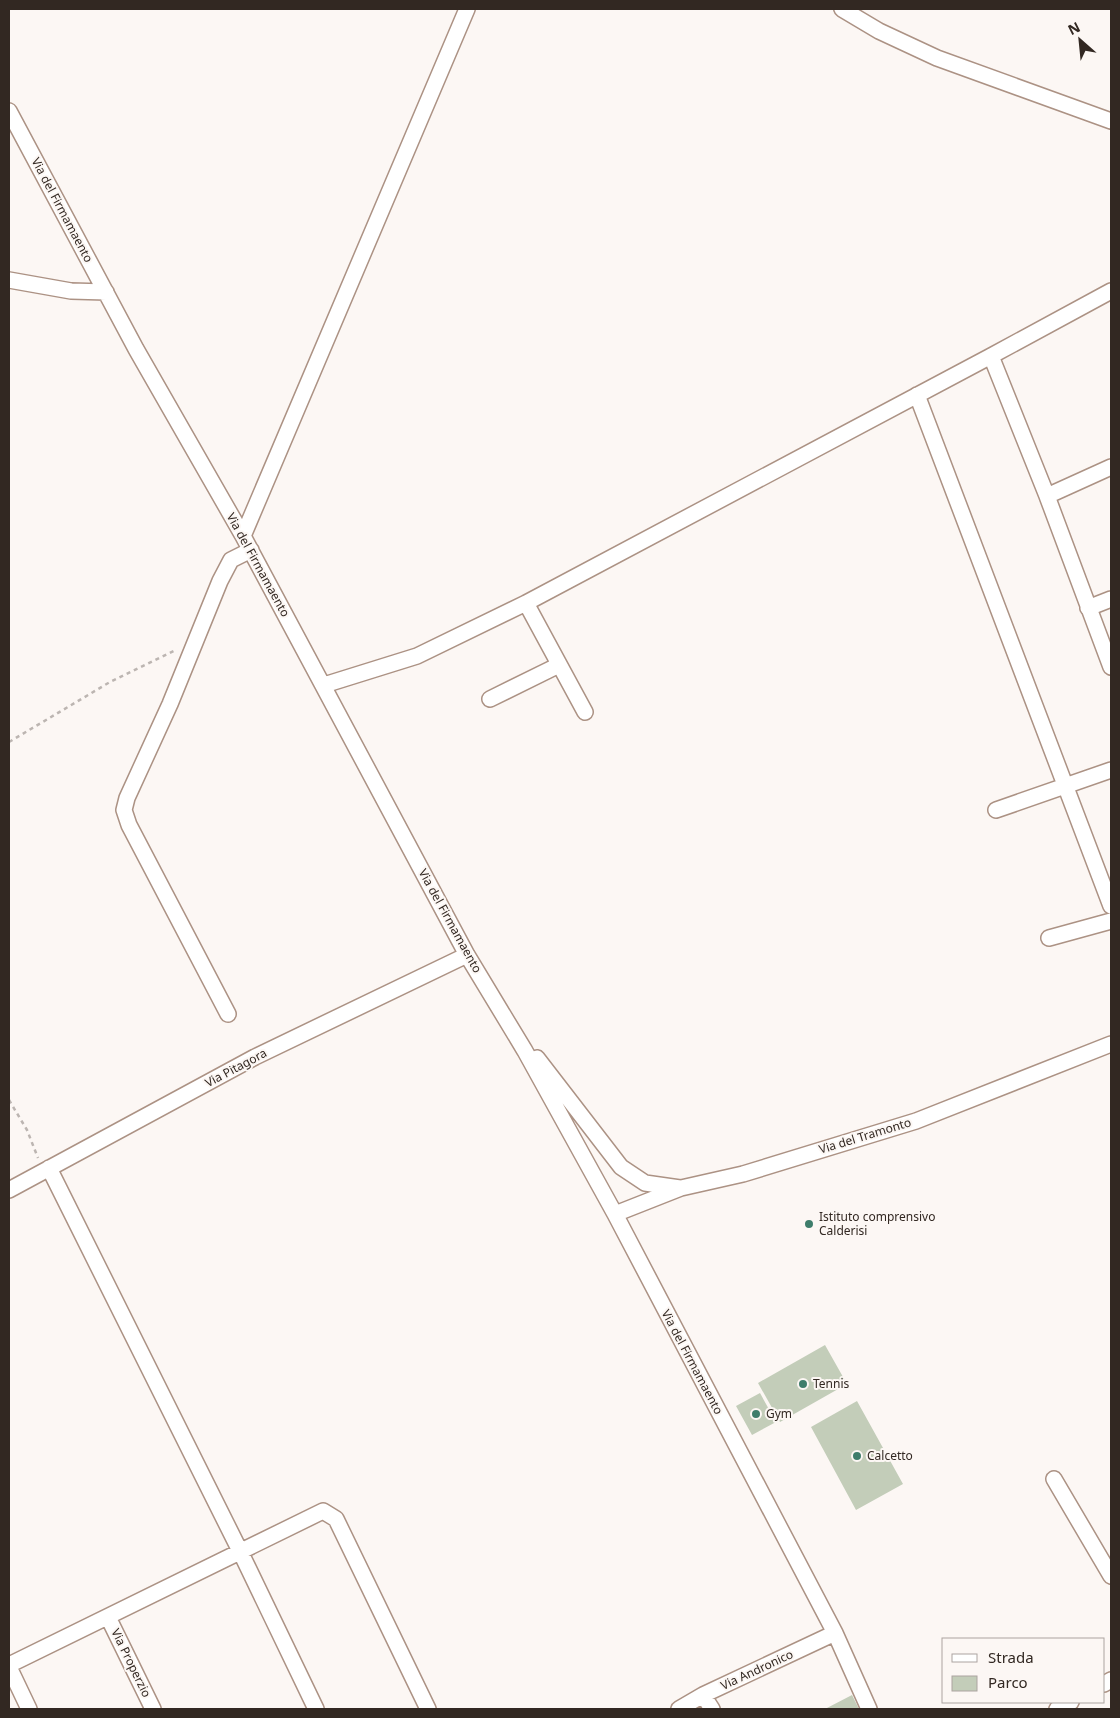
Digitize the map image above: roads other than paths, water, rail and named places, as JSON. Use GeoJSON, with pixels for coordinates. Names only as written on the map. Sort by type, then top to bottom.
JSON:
{"type":"FeatureCollection","features":[{"type":"Feature","properties":{"kind":"street"},"geometry":{"type":"LineString","coordinates":[[243,536],[467,9]]}},
{"type":"Feature","properties":{"kind":"street"},"geometry":{"type":"LineString","coordinates":[[842,9],[879,31],[937,58],[1111,121]]}},
{"type":"Feature","properties":{"kind":"street","name":"Via del Firmamaento"},"geometry":{"type":"LineString","coordinates":[[9,111],[136,349],[251,550],[467,955],[506,1019],[615,1214],[835,1633],[870,1709]]}},
{"type":"Feature","properties":{"kind":"street"},"geometry":{"type":"LineString","coordinates":[[9,280],[71,291],[106,292]]}},
{"type":"Feature","properties":{"kind":"street"},"geometry":{"type":"LineString","coordinates":[[324,685],[417,656],[526,603],[1111,291]]}},
{"type":"Feature","properties":{"kind":"street"},"geometry":{"type":"LineString","coordinates":[[991,356],[1047,496],[1111,668]]}},
{"type":"Feature","properties":{"kind":"street"},"geometry":{"type":"LineString","coordinates":[[917,395],[1111,906]]}},
{"type":"Feature","properties":{"kind":"street"},"geometry":{"type":"LineString","coordinates":[[1047,496],[1111,467]]}},
{"type":"Feature","properties":{"kind":"street"},"geometry":{"type":"LineString","coordinates":[[228,1014],[129,825],[124,810],[127,798],[170,704],[220,581],[231,560],[251,550]]}},
{"type":"Feature","properties":{"kind":"street"},"geometry":{"type":"LineString","coordinates":[[1088,608],[1111,599]]}},
{"type":"Feature","properties":{"kind":"street"},"geometry":{"type":"LineString","coordinates":[[526,603],[585,712]]}},
{"type":"Feature","properties":{"kind":"street"},"geometry":{"type":"LineString","coordinates":[[490,699],[559,665]]}},
{"type":"Feature","properties":{"kind":"street"},"geometry":{"type":"LineString","coordinates":[[996,810],[1111,770]]}},
{"type":"Feature","properties":{"kind":"street"},"geometry":{"type":"LineString","coordinates":[[1049,938],[1111,921]]}},
{"type":"Feature","properties":{"kind":"street","name":"Via Pitagora"},"geometry":{"type":"LineString","coordinates":[[9,1190],[255,1057],[467,955]]}},
{"type":"Feature","properties":{"kind":"street","name":"Via del Firmamaento"},"geometry":{"type":"LineString","coordinates":[[506,1019],[620,1167],[645,1183],[681,1188]]}},
{"type":"Feature","properties":{"kind":"street","name":"Via del Tramonto"},"geometry":{"type":"LineString","coordinates":[[615,1214],[681,1188],[742,1174],[916,1121],[1111,1044]]}},
{"type":"Feature","properties":{"kind":"street"},"geometry":{"type":"LineString","coordinates":[[46,1169],[240,1551],[316,1709]]}},
{"type":"Feature","properties":{"kind":"street"},"geometry":{"type":"LineString","coordinates":[[1054,1479],[1111,1576]]}},
{"type":"Feature","properties":{"kind":"street"},"geometry":{"type":"LineString","coordinates":[[29,1709],[9,1666],[323,1511],[336,1518],[428,1709]]}},
{"type":"Feature","properties":{"kind":"street","name":"Via Properzio"},"geometry":{"type":"LineString","coordinates":[[108,1617],[153,1709]]}},
{"type":"Feature","properties":{"kind":"street","name":"Via Andronico"},"geometry":{"type":"LineString","coordinates":[[679,1709],[703,1695],[835,1633]]}},
{"type":"Feature","properties":{"kind":"street"},"geometry":{"type":"LineString","coordinates":[[703,1695],[712,1709]]}},
{"type":"Feature","properties":{"kind":"street"},"geometry":{"type":"LineString","coordinates":[[1057,1709],[1069,1703]]}},
{"type":"Feature","properties":{"kind":"place","name":"Istituto comprensivo Calderisi"},"geometry":{"type":"Point","coordinates":[809,1224]}},
{"type":"Feature","properties":{"kind":"place","name":"Tennis"},"geometry":{"type":"Point","coordinates":[803,1384]}},
{"type":"Feature","properties":{"kind":"place","name":"Gym"},"geometry":{"type":"Point","coordinates":[756,1414]}},
{"type":"Feature","properties":{"kind":"place","name":"Calcetto"},"geometry":{"type":"Point","coordinates":[857,1456]}}]}
